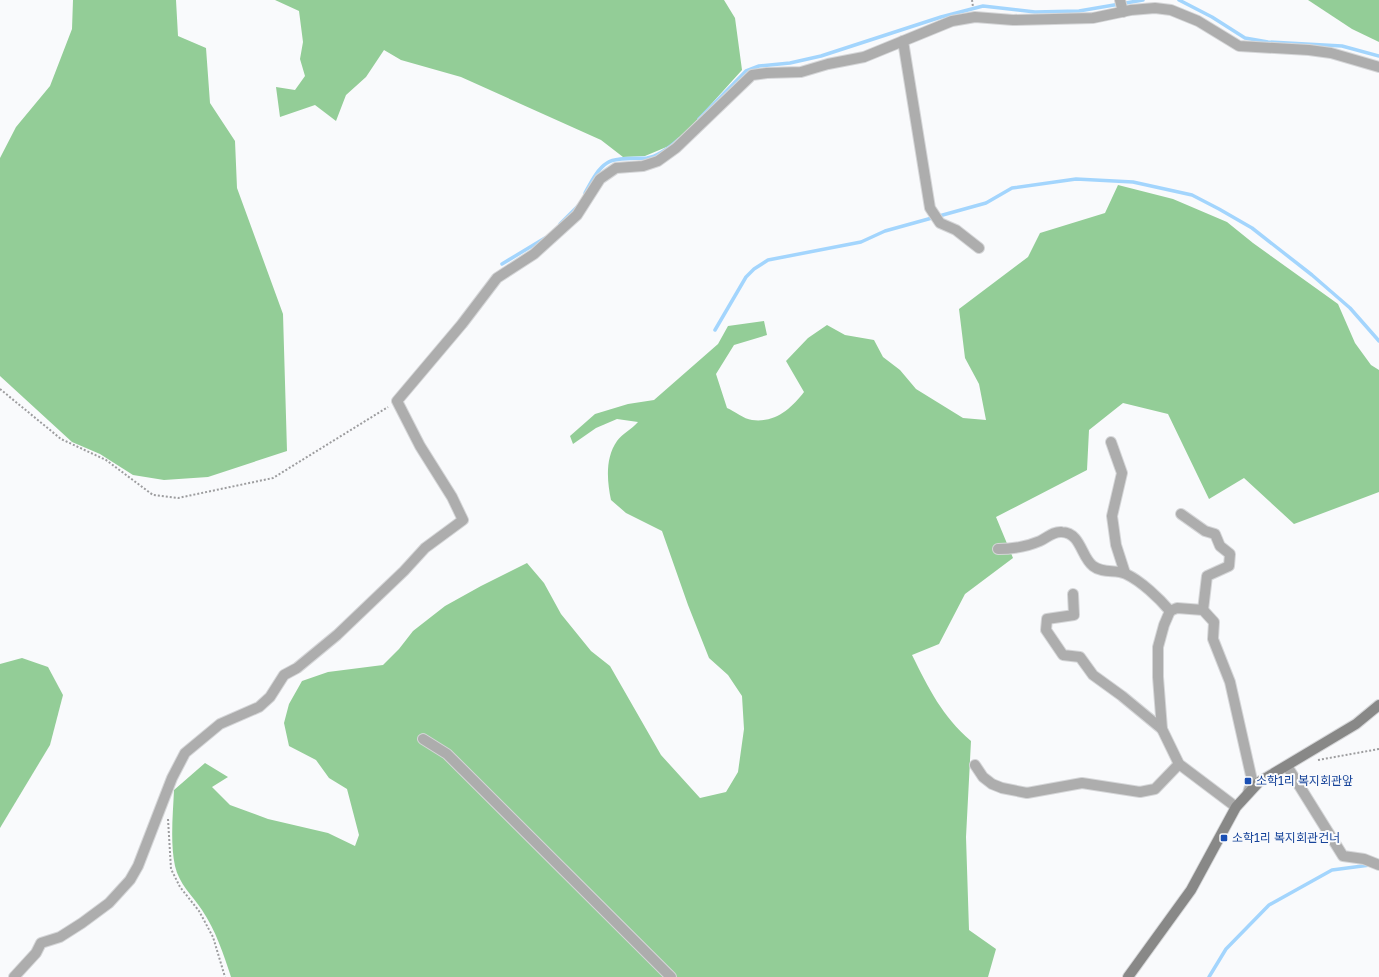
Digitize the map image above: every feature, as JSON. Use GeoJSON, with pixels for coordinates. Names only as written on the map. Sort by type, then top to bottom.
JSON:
{"type":"FeatureCollection","features":[{"type":"Feature","properties":{"kind":"street"},"geometry":{"type":"LineString","coordinates":[[14,977],[36,953],[41,943],[60,937],[82,923],[109,903],[130,880],[138,866],[172,778],[185,753],[220,724],[259,708],[270,697],[284,675],[297,668],[337,635],[425,548],[463,520],[452,497],[420,446],[397,401],[462,324],[497,278],[534,254],[577,215],[600,179],[616,168],[643,166],[658,161],[676,148],[752,75],[767,72],[801,72],[828,64],[864,57],[952,21],[975,17],[1013,20],[1093,18],[1121,6],[1171,10],[1198,21],[1239,46],[1309,50],[1331,53],[1379,67]]}},
{"type":"Feature","properties":{"kind":"street"},"geometry":{"type":"LineString","coordinates":[[903,41],[930,208],[940,223],[956,230],[979,248]]}},
{"type":"Feature","properties":{"kind":"street"},"geometry":{"type":"LineString","coordinates":[[1111,442],[1122,473],[1112,516],[1116,545],[1125,573]]}},
{"type":"Feature","properties":{"kind":"street"},"geometry":{"type":"LineString","coordinates":[[1181,514],[1205,531],[1215,534],[1220,546],[1230,554],[1229,566],[1207,576],[1203,610]]}},
{"type":"Feature","properties":{"kind":"street"},"geometry":{"type":"LineString","coordinates":[[998,549],[1016,549],[1041,541],[1060,531],[1069,533],[1079,544],[1093,566],[1105,571],[1125,573],[1159,599],[1170,611]]}},
{"type":"Feature","properties":{"kind":"street"},"geometry":{"type":"LineString","coordinates":[[1073,594],[1074,616],[1047,619],[1046,630],[1063,655],[1080,657],[1093,675],[1122,696],[1162,729]]}},
{"type":"Feature","properties":{"kind":"street"},"geometry":{"type":"LineString","coordinates":[[1236,807],[1179,764],[1162,729],[1158,677],[1158,647],[1164,624],[1170,611],[1177,608],[1203,610],[1214,622],[1213,639],[1230,682],[1252,780],[1248,793]]}},
{"type":"Feature","properties":{"kind":"street"},"geometry":{"type":"LineString","coordinates":[[1128,977],[1191,890],[1236,807],[1248,793],[1259,782],[1356,724],[1379,705]]}},
{"type":"Feature","properties":{"kind":"street"},"geometry":{"type":"LineString","coordinates":[[423,739],[447,754],[671,977]]}},
{"type":"Feature","properties":{"kind":"street"},"geometry":{"type":"LineString","coordinates":[[975,765],[983,778],[992,784],[1002,788],[1027,793],[1068,784],[1082,783],[1140,792],[1155,788],[1179,764]]}},
{"type":"Feature","properties":{"kind":"street"},"geometry":{"type":"LineString","coordinates":[[1287,766],[1343,856],[1364,859],[1379,865]]}},
{"type":"Feature","properties":{"kind":"path"},"geometry":{"type":"LineString","coordinates":[[0,389],[61,439],[106,460],[153,495],[178,498],[273,478],[397,401]]}},
{"type":"Feature","properties":{"kind":"path"},"geometry":{"type":"LineString","coordinates":[[1318,760],[1379,749]]}},
{"type":"Feature","properties":{"kind":"path"},"geometry":{"type":"LineString","coordinates":[[168,813],[170,868],[180,887],[199,911],[213,937],[225,977]]}},
{"type":"Feature","properties":{"kind":"green space"},"geometry":{"type":"Polygon","coordinates":[[[73,0],[176,0],[178,36],[206,48],[210,103],[235,141],[237,188],[283,314],[287,451],[208,477],[164,480],[133,475],[100,454],[72,442],[0,376],[0,158],[16,127],[50,86],[72,29],[73,0]]]}},
{"type":"Feature","properties":{"kind":"green space"},"geometry":{"type":"Polygon","coordinates":[[[275,0],[724,0],[735,18],[742,70],[676,143],[645,156],[623,157],[601,140],[461,77],[401,60],[384,50],[366,77],[346,95],[336,121],[315,105],[280,117],[276,87],[295,90],[305,76],[300,59],[303,42],[299,11],[275,0]]]}},
{"type":"Feature","properties":{"kind":"green space"},"geometry":{"type":"Polygon","coordinates":[[[1308,0],[1379,0],[1379,42],[1352,29],[1308,0]]]}},
{"type":"Feature","properties":{"kind":"green space"},"geometry":{"type":"Polygon","coordinates":[[[1118,185],[1173,199],[1227,222],[1253,243],[1338,304],[1355,343],[1371,365],[1379,370],[1379,492],[1294,524],[1244,478],[1209,499],[1168,414],[1123,403],[1089,430],[1087,470],[996,517],[1013,558],[965,594],[939,644],[912,655],[930,691],[944,712],[971,741],[966,837],[969,930],[996,949],[988,977],[231,977],[211,926],[202,910],[183,884],[175,866],[172,838],[174,790],[205,763],[228,777],[212,787],[230,805],[268,819],[328,833],[355,846],[359,835],[347,789],[329,778],[316,760],[289,746],[284,723],[289,704],[302,681],[328,672],[383,665],[399,649],[413,631],[445,606],[527,563],[544,583],[561,614],[591,651],[610,666],[661,755],[700,798],[726,792],[738,772],[744,729],[742,696],[728,675],[709,658],[688,605],[662,531],[626,513],[611,500],[608,477],[610,455],[619,438],[638,422],[617,419],[596,428],[573,444],[570,436],[595,414],[628,404],[654,400],[718,344],[728,326],[764,321],[767,335],[734,345],[716,374],[727,408],[746,418],[760,420],[775,417],[782,414],[794,404],[804,392],[786,361],[808,338],[827,325],[845,335],[874,340],[883,357],[900,370],[916,389],[963,418],[986,420],[979,384],[965,358],[959,309],[1028,257],[1040,233],[1105,213],[1118,185]]]}},
{"type":"Feature","properties":{"kind":"green space"},"geometry":{"type":"Polygon","coordinates":[[[22,658],[48,667],[63,695],[50,745],[0,828],[0,664],[22,658]]]}},
{"type":"Feature","properties":{"kind":"waterway"},"geometry":{"type":"LineString","coordinates":[[699,119],[746,71],[759,66],[790,63],[821,56],[941,17],[983,6],[1035,12],[1079,11],[1143,0]]}},
{"type":"Feature","properties":{"kind":"waterway"},"geometry":{"type":"LineString","coordinates":[[1179,0],[1212,17],[1245,38],[1268,42],[1342,46],[1379,56]]}},
{"type":"Feature","properties":{"kind":"waterway"},"geometry":{"type":"LineString","coordinates":[[585,193],[597,173],[607,163],[621,159],[651,157],[664,151],[679,139]]}},
{"type":"Feature","properties":{"kind":"waterway"},"geometry":{"type":"LineString","coordinates":[[715,330],[746,277],[754,269],[768,260],[861,242],[885,231],[986,203],[1012,188],[1076,179],[1133,182],[1192,195],[1219,209],[1252,228],[1312,275],[1350,308],[1379,341]]}},
{"type":"Feature","properties":{"kind":"waterway"},"geometry":{"type":"LineString","coordinates":[[560,224],[578,206]]}},
{"type":"Feature","properties":{"kind":"waterway"},"geometry":{"type":"LineString","coordinates":[[502,264],[545,238]]}},
{"type":"Feature","properties":{"kind":"waterway"},"geometry":{"type":"LineString","coordinates":[[1209,977],[1226,949],[1269,905],[1332,870],[1370,865]]}},
{"type":"Feature","properties":{"kind":"place","name":"소학1리 복지회관앞"},"geometry":{"type":"Point","coordinates":[1248,781]}},
{"type":"Feature","properties":{"kind":"place","name":"소학1리 복지회관건너"},"geometry":{"type":"Point","coordinates":[1224,838]}}]}
